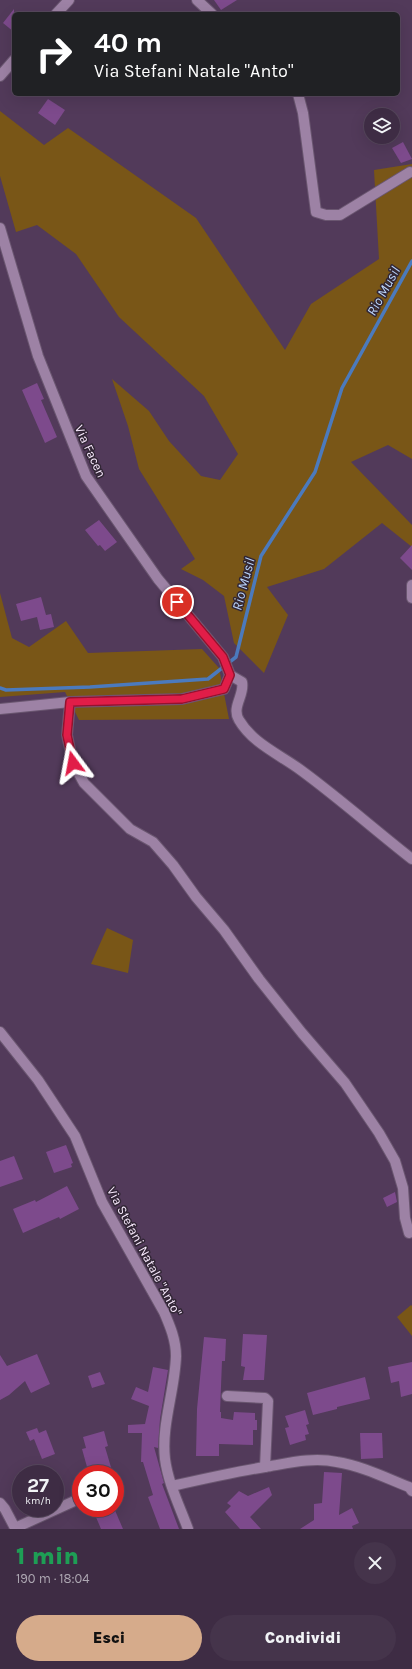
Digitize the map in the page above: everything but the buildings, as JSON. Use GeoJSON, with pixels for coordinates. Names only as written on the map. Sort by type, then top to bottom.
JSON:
{"type":"FeatureCollection","features":[{"type":"Feature","properties":{"kind":"street"},"geometry":{"type":"LineString","coordinates":[[58,12],[69,0]]}},
{"type":"Feature","properties":{"kind":"street"},"geometry":{"type":"LineString","coordinates":[[197,0],[210,12]]}},
{"type":"Feature","properties":{"kind":"street"},"geometry":{"type":"LineString","coordinates":[[0,76],[12,62]]}},
{"type":"Feature","properties":{"kind":"street"},"geometry":{"type":"LineString","coordinates":[[299,96],[303,113],[316,212],[326,215],[340,215],[410,172]]}},
{"type":"Feature","properties":{"kind":"street","name":"Via Facen"},"geometry":{"type":"LineString","coordinates":[[0,228],[38,356],[86,476],[158,579],[223,657],[230,675]]}},
{"type":"Feature","properties":{"kind":"street"},"geometry":{"type":"LineString","coordinates":[[412,585],[412,598]]}},
{"type":"Feature","properties":{"kind":"street"},"geometry":{"type":"LineString","coordinates":[[0,709],[70,702],[182,699],[224,689],[230,675],[242,682],[243,688],[236,708],[238,719],[258,742],[302,770],[412,859]]}},
{"type":"Feature","properties":{"kind":"street"},"geometry":{"type":"LineString","coordinates":[[70,702],[67,735],[73,763],[84,783],[130,829],[153,842],[173,864],[196,897],[224,930],[259,979],[302,1033],[345,1083],[379,1133],[395,1161],[403,1188],[405,1218],[409,1233]]}},
{"type":"Feature","properties":{"kind":"street","name":"Via Stefani Natale \"Anto\""},"geometry":{"type":"LineString","coordinates":[[0,1032],[38,1080],[75,1136],[102,1202],[164,1312],[170,1326],[175,1341],[176,1357],[166,1428],[165,1460],[172,1486],[188,1529]]}},
{"type":"Feature","properties":{"kind":"street"},"geometry":{"type":"LineString","coordinates":[[227,1396],[265,1398],[268,1401],[265,1467]]}},
{"type":"Feature","properties":{"kind":"street"},"geometry":{"type":"LineString","coordinates":[[172,1486],[222,1474],[306,1460],[338,1462],[409,1487],[412,1491]]}},
{"type":"Feature","properties":{"kind":"street"},"geometry":{"type":"LineString","coordinates":[[0,1503],[5,1509],[15,1528],[72,1502]]}},
{"type":"Feature","properties":{"kind":"shaded area"},"geometry":{"type":"Polygon","coordinates":[[[0,111],[44,145],[68,128],[196,218],[285,350],[311,304],[379,259],[374,170],[412,164],[412,459],[388,445],[351,462],[412,525],[412,547],[382,523],[324,569],[267,587],[288,615],[264,673],[234,643],[224,596],[203,580],[181,569],[195,559],[139,469],[128,426],[112,379],[149,411],[169,441],[201,476],[220,480],[238,454],[204,396],[119,317],[76,254],[37,225],[16,232],[0,176],[0,111]]]}},
{"type":"Feature","properties":{"kind":"shaded area"},"geometry":{"type":"Polygon","coordinates":[[[0,593],[12,638],[29,647],[66,621],[88,653],[202,649],[219,668],[229,719],[79,720],[65,692],[0,697],[0,593]]]}},
{"type":"Feature","properties":{"kind":"shaded area"},"geometry":{"type":"Polygon","coordinates":[[[107,928],[133,940],[128,973],[91,964],[107,928]]]}},
{"type":"Feature","properties":{"kind":"shaded area"},"geometry":{"type":"Polygon","coordinates":[[[411,1305],[412,1306],[412,1336],[397,1317],[411,1305]]]}},
{"type":"Feature","properties":{"kind":"waterway","name":"Rio Musil"},"geometry":{"type":"LineString","coordinates":[[0,688],[6,690],[90,687],[208,679],[236,657],[261,556],[315,472],[342,388],[412,261]]}},
{"type":"Feature","properties":{"kind":"route"},"geometry":{"type":"LineString","coordinates":[[73,763],[67,735],[70,702],[182,699],[224,689],[230,675],[223,657],[177,602]]}}]}
